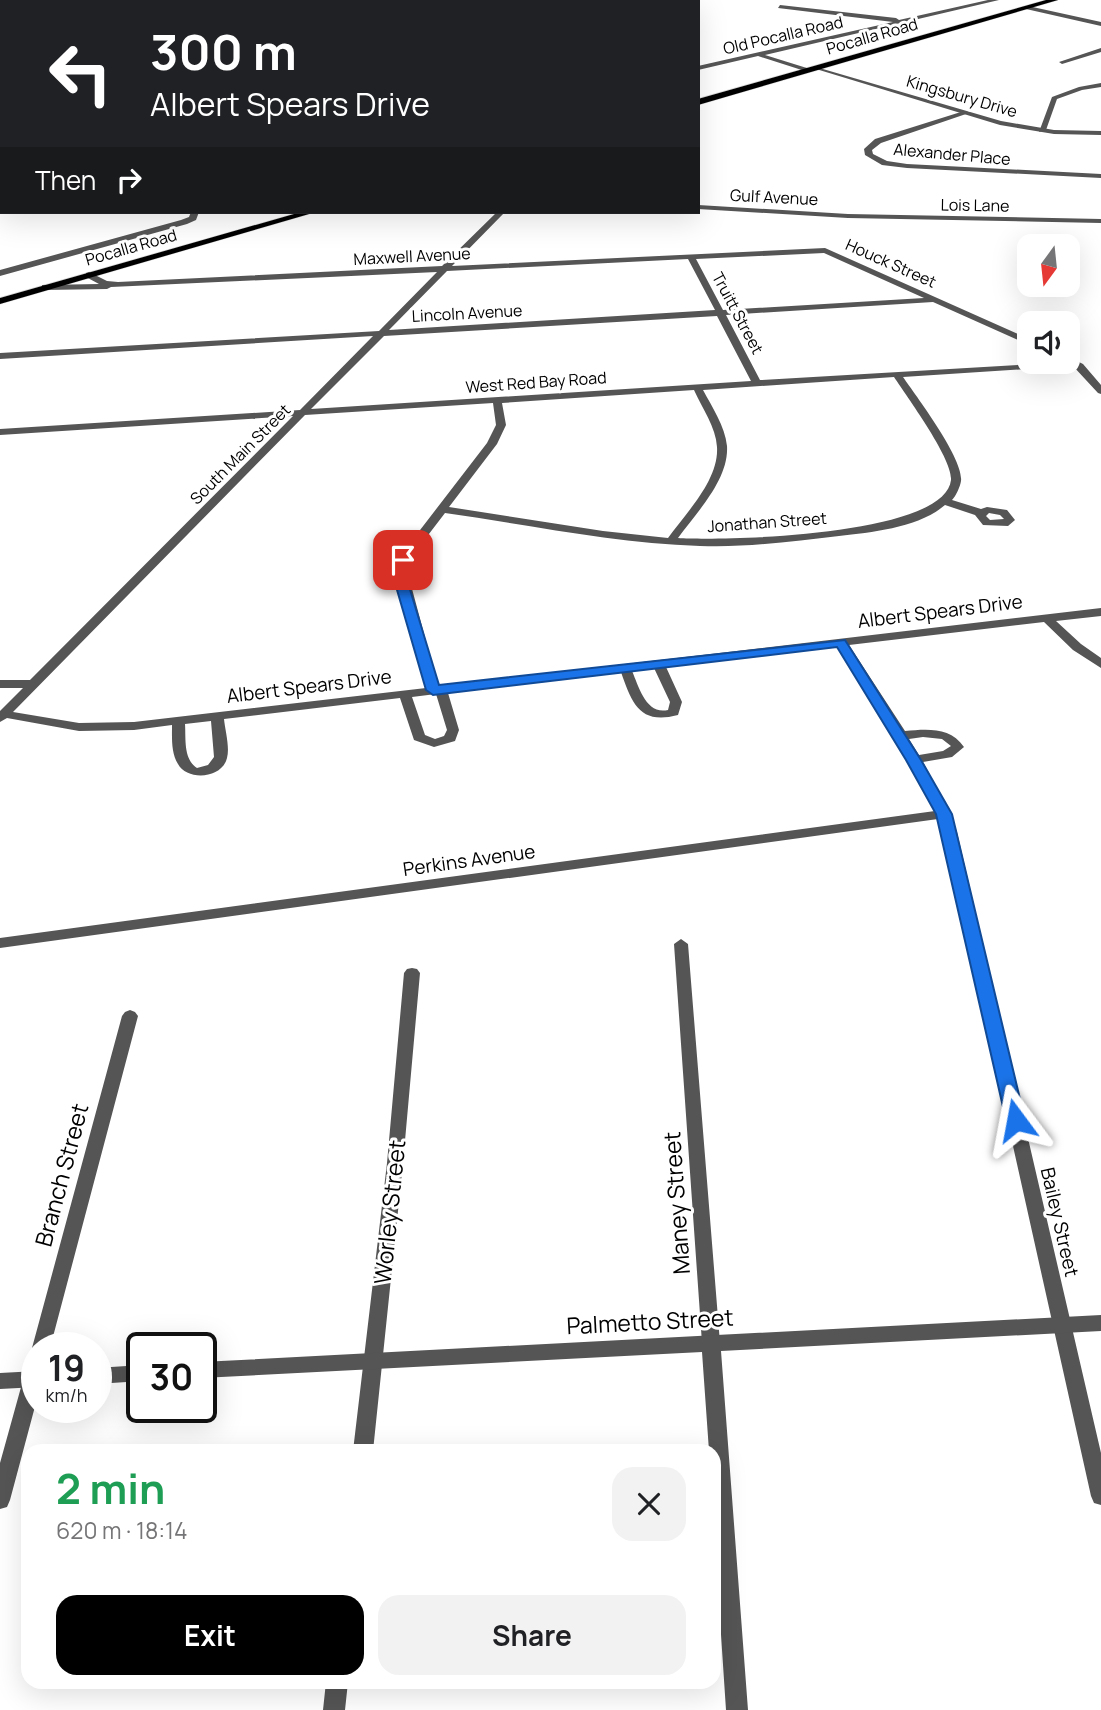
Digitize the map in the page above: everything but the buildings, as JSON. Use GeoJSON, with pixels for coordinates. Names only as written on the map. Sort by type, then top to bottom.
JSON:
{"type":"FeatureCollection","features":[{"type":"Feature","properties":{"kind":"main road","name":"Pocalla Road"},"geometry":{"type":"LineString","coordinates":[[700,101],[1054,0]]}},
{"type":"Feature","properties":{"kind":"main road","name":"Pocalla Road"},"geometry":{"type":"LineString","coordinates":[[0,301],[304,214]]}},
{"type":"Feature","properties":{"kind":"street"},"geometry":{"type":"LineString","coordinates":[[956,0],[981,4]]}},
{"type":"Feature","properties":{"kind":"street","name":"Old Pocalla Road"},"geometry":{"type":"LineString","coordinates":[[700,68],[996,0]]}},
{"type":"Feature","properties":{"kind":"street"},"geometry":{"type":"LineString","coordinates":[[780,7],[904,22]]}},
{"type":"Feature","properties":{"kind":"street"},"geometry":{"type":"LineString","coordinates":[[1028,8],[1101,24]]}},
{"type":"Feature","properties":{"kind":"street"},"geometry":{"type":"LineString","coordinates":[[1062,62],[1101,50]]}},
{"type":"Feature","properties":{"kind":"street"},"geometry":{"type":"LineString","coordinates":[[759,54],[808,70]]}},
{"type":"Feature","properties":{"kind":"street","name":"Kingsbury Drive"},"geometry":{"type":"LineString","coordinates":[[818,68],[964,113],[1042,131],[1101,133]]}},
{"type":"Feature","properties":{"kind":"street"},"geometry":{"type":"LineString","coordinates":[[1042,131],[1054,99],[1081,88],[1101,85]]}},
{"type":"Feature","properties":{"kind":"street","name":"Alexander Place"},"geometry":{"type":"LineString","coordinates":[[964,113],[878,141],[868,149],[869,155],[885,163],[907,166],[1101,176]]}},
{"type":"Feature","properties":{"kind":"street","name":"Gulf Avenue"},"geometry":{"type":"LineString","coordinates":[[700,207],[848,216]]}},
{"type":"Feature","properties":{"kind":"street"},"geometry":{"type":"LineString","coordinates":[[0,273],[184,222],[193,218],[194,214]]}},
{"type":"Feature","properties":{"kind":"street","name":"South Main Street"},"geometry":{"type":"LineString","coordinates":[[2,716],[499,214]]}},
{"type":"Feature","properties":{"kind":"street","name":"Lois Lane"},"geometry":{"type":"LineString","coordinates":[[848,216],[1101,221]]}},
{"type":"Feature","properties":{"kind":"street","name":"Houck Street"},"geometry":{"type":"LineString","coordinates":[[691,257],[825,250],[1017,337]]}},
{"type":"Feature","properties":{"kind":"street","name":"Maxwell Avenue"},"geometry":{"type":"LineString","coordinates":[[94,273],[109,284],[118,285],[691,257]]}},
{"type":"Feature","properties":{"kind":"street","name":"Truitt Street"},"geometry":{"type":"LineString","coordinates":[[691,257],[757,383]]}},
{"type":"Feature","properties":{"kind":"street","name":"Maxwell Avenue"},"geometry":{"type":"LineString","coordinates":[[94,273],[134,284]]}},
{"type":"Feature","properties":{"kind":"street"},"geometry":{"type":"LineString","coordinates":[[45,287],[118,285]]}},
{"type":"Feature","properties":{"kind":"street","name":"Lincoln Avenue"},"geometry":{"type":"LineString","coordinates":[[0,356],[936,300]]}},
{"type":"Feature","properties":{"kind":"street","name":"West Red Bay Road"},"geometry":{"type":"LineString","coordinates":[[0,432],[1017,365]]}},
{"type":"Feature","properties":{"kind":"street"},"geometry":{"type":"LineString","coordinates":[[1080,370],[1101,391]]}},
{"type":"Feature","properties":{"kind":"street"},"geometry":{"type":"LineString","coordinates":[[896,374],[953,465],[956,481],[951,494],[943,501]]}},
{"type":"Feature","properties":{"kind":"street"},"geometry":{"type":"LineString","coordinates":[[671,541],[721,462],[721,440],[698,387]]}},
{"type":"Feature","properties":{"kind":"street"},"geometry":{"type":"LineString","coordinates":[[437,690],[401,570],[403,560],[492,444],[499,431],[497,400]]}},
{"type":"Feature","properties":{"kind":"street"},"geometry":{"type":"LineString","coordinates":[[943,501],[981,513]]}},
{"type":"Feature","properties":{"kind":"street","name":"Jonathan Street"},"geometry":{"type":"LineString","coordinates":[[442,509],[671,541],[714,543],[871,530],[914,518],[943,501]]}},
{"type":"Feature","properties":{"kind":"street","name":"Albert Spears Drive"},"geometry":{"type":"LineString","coordinates":[[2,716],[79,727],[178,721],[1101,612]]}},
{"type":"Feature","properties":{"kind":"street"},"geometry":{"type":"LineString","coordinates":[[1046,618],[1077,647],[1101,664]]}},
{"type":"Feature","properties":{"kind":"street","name":"Bailey Street"},"geometry":{"type":"LineString","coordinates":[[841,642],[944,814],[1101,1496]]}},
{"type":"Feature","properties":{"kind":"street"},"geometry":{"type":"LineString","coordinates":[[625,668],[642,708],[653,714],[669,714],[674,712],[676,702],[659,664]]}},
{"type":"Feature","properties":{"kind":"street"},"geometry":{"type":"LineString","coordinates":[[0,684],[34,684]]}},
{"type":"Feature","properties":{"kind":"street","name":"Albert Spears Drive"},"geometry":{"type":"LineString","coordinates":[[405,694],[419,737],[433,743],[450,738],[453,730],[437,690]]}},
{"type":"Feature","properties":{"kind":"street","name":"Albert Spears Drive"},"geometry":{"type":"LineString","coordinates":[[178,721],[182,761],[188,769],[198,772],[214,768],[221,757],[217,716]]}},
{"type":"Feature","properties":{"kind":"street"},"geometry":{"type":"LineString","coordinates":[[899,736],[943,735],[954,740],[958,747],[947,754],[914,760]]}},
{"type":"Feature","properties":{"kind":"street","name":"Perkins Avenue"},"geometry":{"type":"LineString","coordinates":[[0,943],[944,814]]}},
{"type":"Feature","properties":{"kind":"street","name":"Maney Street"},"geometry":{"type":"LineString","coordinates":[[681,944],[718,1444]]}},
{"type":"Feature","properties":{"kind":"street","name":"Worley Street"},"geometry":{"type":"LineString","coordinates":[[364,1444],[396,1163],[412,973]]}},
{"type":"Feature","properties":{"kind":"street","name":"Branch Street"},"geometry":{"type":"LineString","coordinates":[[45,1332],[130,1016]]}},
{"type":"Feature","properties":{"kind":"street","name":"Palmetto Street"},"geometry":{"type":"LineString","coordinates":[[217,1369],[1101,1323]]}},
{"type":"Feature","properties":{"kind":"street"},"geometry":{"type":"LineString","coordinates":[[0,1381],[21,1376]]}},
{"type":"Feature","properties":{"kind":"street"},"geometry":{"type":"LineString","coordinates":[[0,1500],[21,1423]]}},
{"type":"Feature","properties":{"kind":"street","name":"Maney Street"},"geometry":{"type":"LineString","coordinates":[[721,1484],[737,1710]]}},
{"type":"Feature","properties":{"kind":"street"},"geometry":{"type":"LineString","coordinates":[[334,1710],[336,1689]]}},
{"type":"Feature","properties":{"kind":"route"},"geometry":{"type":"LineString","coordinates":[[403,560],[402,583],[433,690],[841,642],[944,814],[1016,1120]]}}]}
